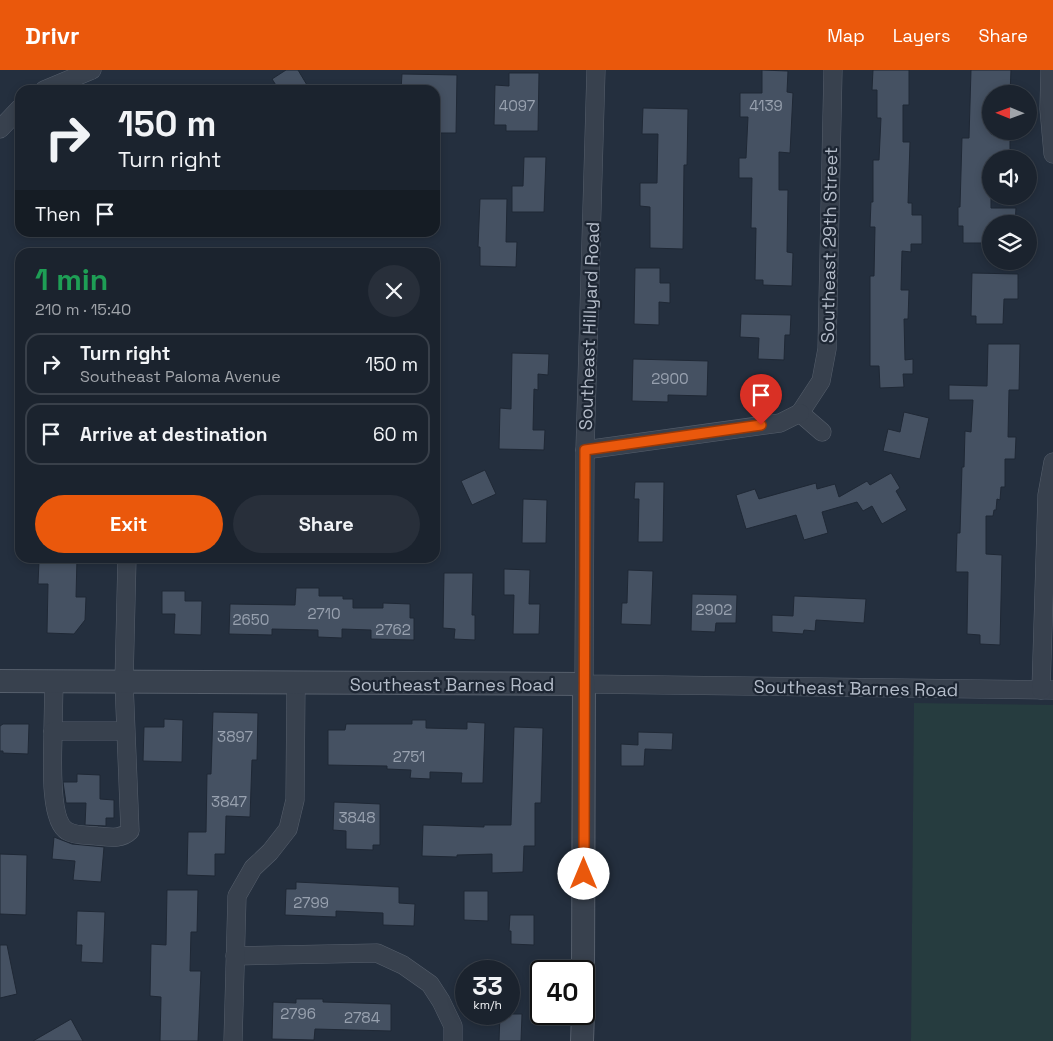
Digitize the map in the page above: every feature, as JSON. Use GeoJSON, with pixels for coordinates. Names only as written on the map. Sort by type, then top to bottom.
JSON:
{"type":"FeatureCollection","features":[{"type":"Feature","properties":{"kind":"street"},"geometry":{"type":"LineString","coordinates":[[56,85],[92,70]]}},
{"type":"Feature","properties":{"kind":"street","name":"Southeast Hillyard Road"},"geometry":{"type":"LineString","coordinates":[[584,960],[585,450],[596,70]]}},
{"type":"Feature","properties":{"kind":"street","name":"Southeast 29th Street"},"geometry":{"type":"LineString","coordinates":[[800,413],[821,381],[828,349],[833,70]]}},
{"type":"Feature","properties":{"kind":"street"},"geometry":{"type":"LineString","coordinates":[[1050,70],[1049,108],[1053,154]]}},
{"type":"Feature","properties":{"kind":"street"},"geometry":{"type":"LineString","coordinates":[[0,129],[15,113]]}},
{"type":"Feature","properties":{"kind":"street"},"geometry":{"type":"LineString","coordinates":[[585,450],[780,422],[800,413],[822,432]]}},
{"type":"Feature","properties":{"kind":"street"},"geometry":{"type":"LineString","coordinates":[[1047,690],[1047,496],[1053,462]]}},
{"type":"Feature","properties":{"kind":"street"},"geometry":{"type":"LineString","coordinates":[[54,681],[54,797],[56,811],[62,828],[69,833],[114,838],[125,836],[130,831],[124,682],[127,563]]}},
{"type":"Feature","properties":{"kind":"street","name":"Southeast Barnes Road"},"geometry":{"type":"LineString","coordinates":[[0,681],[584,684],[1047,690]]}},
{"type":"Feature","properties":{"kind":"street"},"geometry":{"type":"LineString","coordinates":[[234,1041],[237,896],[253,868],[270,852],[288,829],[295,800],[296,683]]}},
{"type":"Feature","properties":{"kind":"street"},"geometry":{"type":"LineString","coordinates":[[53,731],[126,731]]}},
{"type":"Feature","properties":{"kind":"street"},"geometry":{"type":"LineString","coordinates":[[235,956],[378,953],[403,965],[430,984],[453,1026],[453,1041]]}},
{"type":"Feature","properties":{"kind":"street"},"geometry":{"type":"LineString","coordinates":[[582,1041],[583,1025]]}},
{"type":"Feature","properties":{"kind":"green space"},"geometry":{"type":"Polygon","coordinates":[[[914,703],[1053,705],[1053,1041],[911,1041],[914,703]]]}},
{"type":"Feature","properties":{"kind":"building"},"geometry":{"type":"Polygon","coordinates":[[[286,70],[298,70],[307,85],[276,85],[272,79],[286,70]]]}},
{"type":"Feature","properties":{"kind":"building"},"geometry":{"type":"Polygon","coordinates":[[[762,70],[788,71],[787,92],[793,93],[790,153],[779,152],[779,190],[788,190],[787,252],[793,253],[792,286],[763,285],[763,280],[755,280],[756,228],[751,228],[752,178],[739,178],[739,158],[746,158],[748,117],[740,117],[740,93],[762,93],[762,70]]]}},
{"type":"Feature","properties":{"kind":"building"},"geometry":{"type":"Polygon","coordinates":[[[873,70],[909,70],[909,105],[903,105],[903,142],[910,142],[908,203],[912,203],[912,215],[922,215],[922,244],[911,244],[911,252],[902,251],[901,290],[909,290],[908,319],[904,319],[905,360],[913,359],[913,374],[903,374],[904,387],[880,388],[879,366],[870,366],[870,276],[874,276],[875,227],[870,227],[871,202],[873,202],[873,160],[879,160],[881,118],[877,118],[877,90],[872,90],[873,70]]]}},
{"type":"Feature","properties":{"kind":"building"},"geometry":{"type":"Polygon","coordinates":[[[971,70],[1011,70],[1010,85],[982,85],[982,140],[1010,140],[1010,150],[982,150],[982,205],[991,205],[991,208],[1016,208],[1016,215],[982,215],[982,243],[963,243],[963,226],[958,226],[962,138],[969,138],[971,70]]]}},
{"type":"Feature","properties":{"kind":"building"},"geometry":{"type":"Polygon","coordinates":[[[509,73],[539,73],[538,131],[506,131],[506,125],[494,125],[495,85],[509,86],[509,73]]]}},
{"type":"Feature","properties":{"kind":"building"},"geometry":{"type":"Polygon","coordinates":[[[402,74],[457,75],[456,133],[440,133],[440,85],[401,85],[402,74]]]}},
{"type":"Feature","properties":{"kind":"building"},"geometry":{"type":"Polygon","coordinates":[[[643,108],[688,109],[687,165],[684,165],[683,249],[650,248],[650,207],[640,206],[640,183],[657,183],[658,134],[642,134],[643,108]]]}},
{"type":"Feature","properties":{"kind":"building"},"geometry":{"type":"Polygon","coordinates":[[[524,157],[546,157],[544,212],[512,212],[512,186],[523,186],[524,157]]]}},
{"type":"Feature","properties":{"kind":"building"},"geometry":{"type":"Polygon","coordinates":[[[480,199],[507,199],[506,242],[517,242],[516,267],[480,266],[480,247],[478,247],[480,199]]]}},
{"type":"Feature","properties":{"kind":"building"},"geometry":{"type":"Polygon","coordinates":[[[635,268],[660,268],[660,283],[670,283],[670,303],[659,302],[659,325],[634,324],[635,268]]]}},
{"type":"Feature","properties":{"kind":"building"},"geometry":{"type":"Polygon","coordinates":[[[972,273],[1018,274],[1018,299],[1004,299],[1003,324],[976,324],[976,316],[971,316],[972,273]]]}},
{"type":"Feature","properties":{"kind":"building"},"geometry":{"type":"Polygon","coordinates":[[[741,314],[791,315],[790,335],[785,335],[784,360],[758,359],[759,338],[740,337],[741,314]]]}},
{"type":"Feature","properties":{"kind":"building"},"geometry":{"type":"Polygon","coordinates":[[[988,344],[1020,344],[1019,390],[1009,390],[1008,437],[1016,437],[1015,459],[1005,459],[1005,487],[1001,487],[1000,500],[997,499],[996,510],[994,510],[993,516],[986,516],[986,554],[1002,555],[1000,645],[980,644],[980,635],[967,634],[968,572],[956,572],[956,566],[957,533],[960,533],[965,431],[971,432],[973,400],[949,400],[949,385],[987,386],[988,344]]]}},
{"type":"Feature","properties":{"kind":"building"},"geometry":{"type":"Polygon","coordinates":[[[512,353],[549,354],[548,375],[538,374],[538,390],[534,389],[533,430],[545,430],[544,450],[499,449],[500,408],[511,409],[512,353]]]}},
{"type":"Feature","properties":{"kind":"building"},"geometry":{"type":"Polygon","coordinates":[[[633,359],[708,361],[707,396],[668,395],[668,402],[632,401],[633,359]]]}},
{"type":"Feature","properties":{"kind":"building"},"geometry":{"type":"Polygon","coordinates":[[[904,412],[929,418],[920,459],[883,451],[888,429],[900,432],[904,412]]]}},
{"type":"Feature","properties":{"kind":"building"},"geometry":{"type":"Polygon","coordinates":[[[485,470],[496,494],[472,505],[461,481],[485,470]]]}},
{"type":"Feature","properties":{"kind":"building"},"geometry":{"type":"Polygon","coordinates":[[[891,473],[900,488],[896,491],[907,510],[882,524],[872,506],[863,511],[857,502],[822,512],[828,533],[804,540],[796,515],[746,529],[736,495],[755,489],[759,499],[816,483],[817,489],[835,484],[839,497],[867,481],[870,485],[891,473]]]}},
{"type":"Feature","properties":{"kind":"building"},"geometry":{"type":"Polygon","coordinates":[[[635,482],[664,482],[663,542],[638,542],[639,499],[634,499],[635,482]]]}},
{"type":"Feature","properties":{"kind":"building"},"geometry":{"type":"Polygon","coordinates":[[[523,499],[547,500],[546,543],[522,543],[523,499]]]}},
{"type":"Feature","properties":{"kind":"building"},"geometry":{"type":"Polygon","coordinates":[[[39,563],[77,563],[76,597],[86,597],[85,620],[74,634],[47,633],[48,584],[38,584],[39,563]]]}},
{"type":"Feature","properties":{"kind":"building"},"geometry":{"type":"Polygon","coordinates":[[[504,569],[530,570],[529,604],[540,604],[539,634],[513,634],[514,595],[504,595],[504,569]]]}},
{"type":"Feature","properties":{"kind":"building"},"geometry":{"type":"Polygon","coordinates":[[[628,570],[653,571],[651,625],[621,624],[622,603],[627,603],[628,570]]]}},
{"type":"Feature","properties":{"kind":"building"},"geometry":{"type":"Polygon","coordinates":[[[444,573],[473,573],[472,615],[475,615],[475,640],[454,639],[455,629],[443,628],[444,573]]]}},
{"type":"Feature","properties":{"kind":"building"},"geometry":{"type":"Polygon","coordinates":[[[296,588],[319,588],[319,596],[343,596],[343,599],[353,599],[353,608],[383,608],[383,603],[410,604],[410,618],[414,618],[414,640],[371,639],[371,630],[342,629],[342,638],[318,637],[318,630],[272,629],[272,635],[229,634],[230,604],[295,605],[296,588]]]}},
{"type":"Feature","properties":{"kind":"building"},"geometry":{"type":"Polygon","coordinates":[[[162,591],[185,591],[185,601],[202,601],[201,635],[174,634],[175,614],[162,614],[162,591]]]}},
{"type":"Feature","properties":{"kind":"building"},"geometry":{"type":"Polygon","coordinates":[[[692,594],[737,595],[736,623],[716,623],[715,632],[691,631],[692,594]]]}},
{"type":"Feature","properties":{"kind":"building"},"geometry":{"type":"Polygon","coordinates":[[[794,596],[866,599],[864,623],[816,620],[815,631],[804,630],[803,634],[772,632],[772,615],[793,616],[794,596]]]}},
{"type":"Feature","properties":{"kind":"building"},"geometry":{"type":"Polygon","coordinates":[[[213,712],[258,713],[257,760],[252,760],[250,817],[226,816],[225,854],[215,854],[215,876],[187,875],[188,832],[206,832],[207,774],[211,774],[213,712]]]}},
{"type":"Feature","properties":{"kind":"building"},"geometry":{"type":"Polygon","coordinates":[[[164,719],[183,720],[182,762],[143,761],[144,727],[164,727],[164,719]]]}},
{"type":"Feature","properties":{"kind":"building"},"geometry":{"type":"Polygon","coordinates":[[[412,720],[426,720],[426,728],[467,729],[467,722],[485,723],[483,783],[461,783],[462,773],[430,772],[430,779],[410,778],[411,770],[387,769],[387,766],[328,765],[328,730],[345,730],[346,724],[412,724],[412,720]]]}},
{"type":"Feature","properties":{"kind":"building"},"geometry":{"type":"Polygon","coordinates":[[[3,724],[29,724],[28,754],[3,753],[3,751],[0,751],[0,726],[3,724]]]}},
{"type":"Feature","properties":{"kind":"building"},"geometry":{"type":"Polygon","coordinates":[[[514,727],[543,728],[541,803],[535,803],[535,846],[524,846],[523,872],[492,873],[492,854],[457,855],[457,857],[422,856],[423,825],[484,827],[484,825],[511,825],[514,727]]]}},
{"type":"Feature","properties":{"kind":"building"},"geometry":{"type":"Polygon","coordinates":[[[638,732],[673,733],[672,750],[645,749],[644,766],[621,766],[621,744],[638,745],[638,732]]]}},
{"type":"Feature","properties":{"kind":"building"},"geometry":{"type":"Polygon","coordinates":[[[77,774],[100,775],[100,799],[114,800],[114,818],[106,818],[106,826],[85,825],[86,803],[66,803],[63,782],[77,782],[77,774]]]}},
{"type":"Feature","properties":{"kind":"building"},"geometry":{"type":"Polygon","coordinates":[[[334,802],[380,804],[380,845],[373,845],[373,850],[346,849],[346,831],[333,830],[334,802]]]}},
{"type":"Feature","properties":{"kind":"building"},"geometry":{"type":"Polygon","coordinates":[[[54,837],[72,844],[104,847],[101,882],[73,880],[75,861],[52,859],[54,837]]]}},
{"type":"Feature","properties":{"kind":"building"},"geometry":{"type":"Polygon","coordinates":[[[0,854],[27,855],[26,915],[0,914],[0,854]]]}},
{"type":"Feature","properties":{"kind":"building"},"geometry":{"type":"Polygon","coordinates":[[[296,882],[399,887],[399,903],[415,904],[414,926],[383,925],[383,913],[336,911],[336,917],[285,915],[286,889],[296,889],[296,882]]]}},
{"type":"Feature","properties":{"kind":"building"},"geometry":{"type":"Polygon","coordinates":[[[167,890],[198,890],[197,932],[191,932],[190,971],[201,971],[198,1041],[160,1041],[161,997],[150,996],[151,944],[166,945],[167,890]]]}},
{"type":"Feature","properties":{"kind":"building"},"geometry":{"type":"Polygon","coordinates":[[[464,891],[488,891],[488,921],[464,920],[464,891]]]}},
{"type":"Feature","properties":{"kind":"building"},"geometry":{"type":"Polygon","coordinates":[[[77,911],[105,912],[103,963],[81,962],[82,945],[76,945],[77,911]]]}},
{"type":"Feature","properties":{"kind":"building"},"geometry":{"type":"Polygon","coordinates":[[[510,915],[534,915],[534,945],[511,944],[511,931],[509,931],[510,915]]]}},
{"type":"Feature","properties":{"kind":"building"},"geometry":{"type":"Polygon","coordinates":[[[0,945],[7,945],[17,994],[0,998],[0,945]]]}},
{"type":"Feature","properties":{"kind":"building"},"geometry":{"type":"Polygon","coordinates":[[[296,999],[323,999],[323,1002],[391,1004],[391,1031],[315,1029],[314,1040],[272,1039],[273,1002],[296,1003],[296,999]]]}},
{"type":"Feature","properties":{"kind":"building"},"geometry":{"type":"Polygon","coordinates":[[[520,1014],[522,1014],[521,1041],[499,1041],[500,1025],[520,1025],[520,1014]]]}},
{"type":"Feature","properties":{"kind":"building"},"geometry":{"type":"Polygon","coordinates":[[[71,1019],[83,1041],[33,1041],[71,1019]]]}},
{"type":"Feature","properties":{"kind":"route"},"geometry":{"type":"LineString","coordinates":[[584,874],[585,450],[761,425]]}}]}
